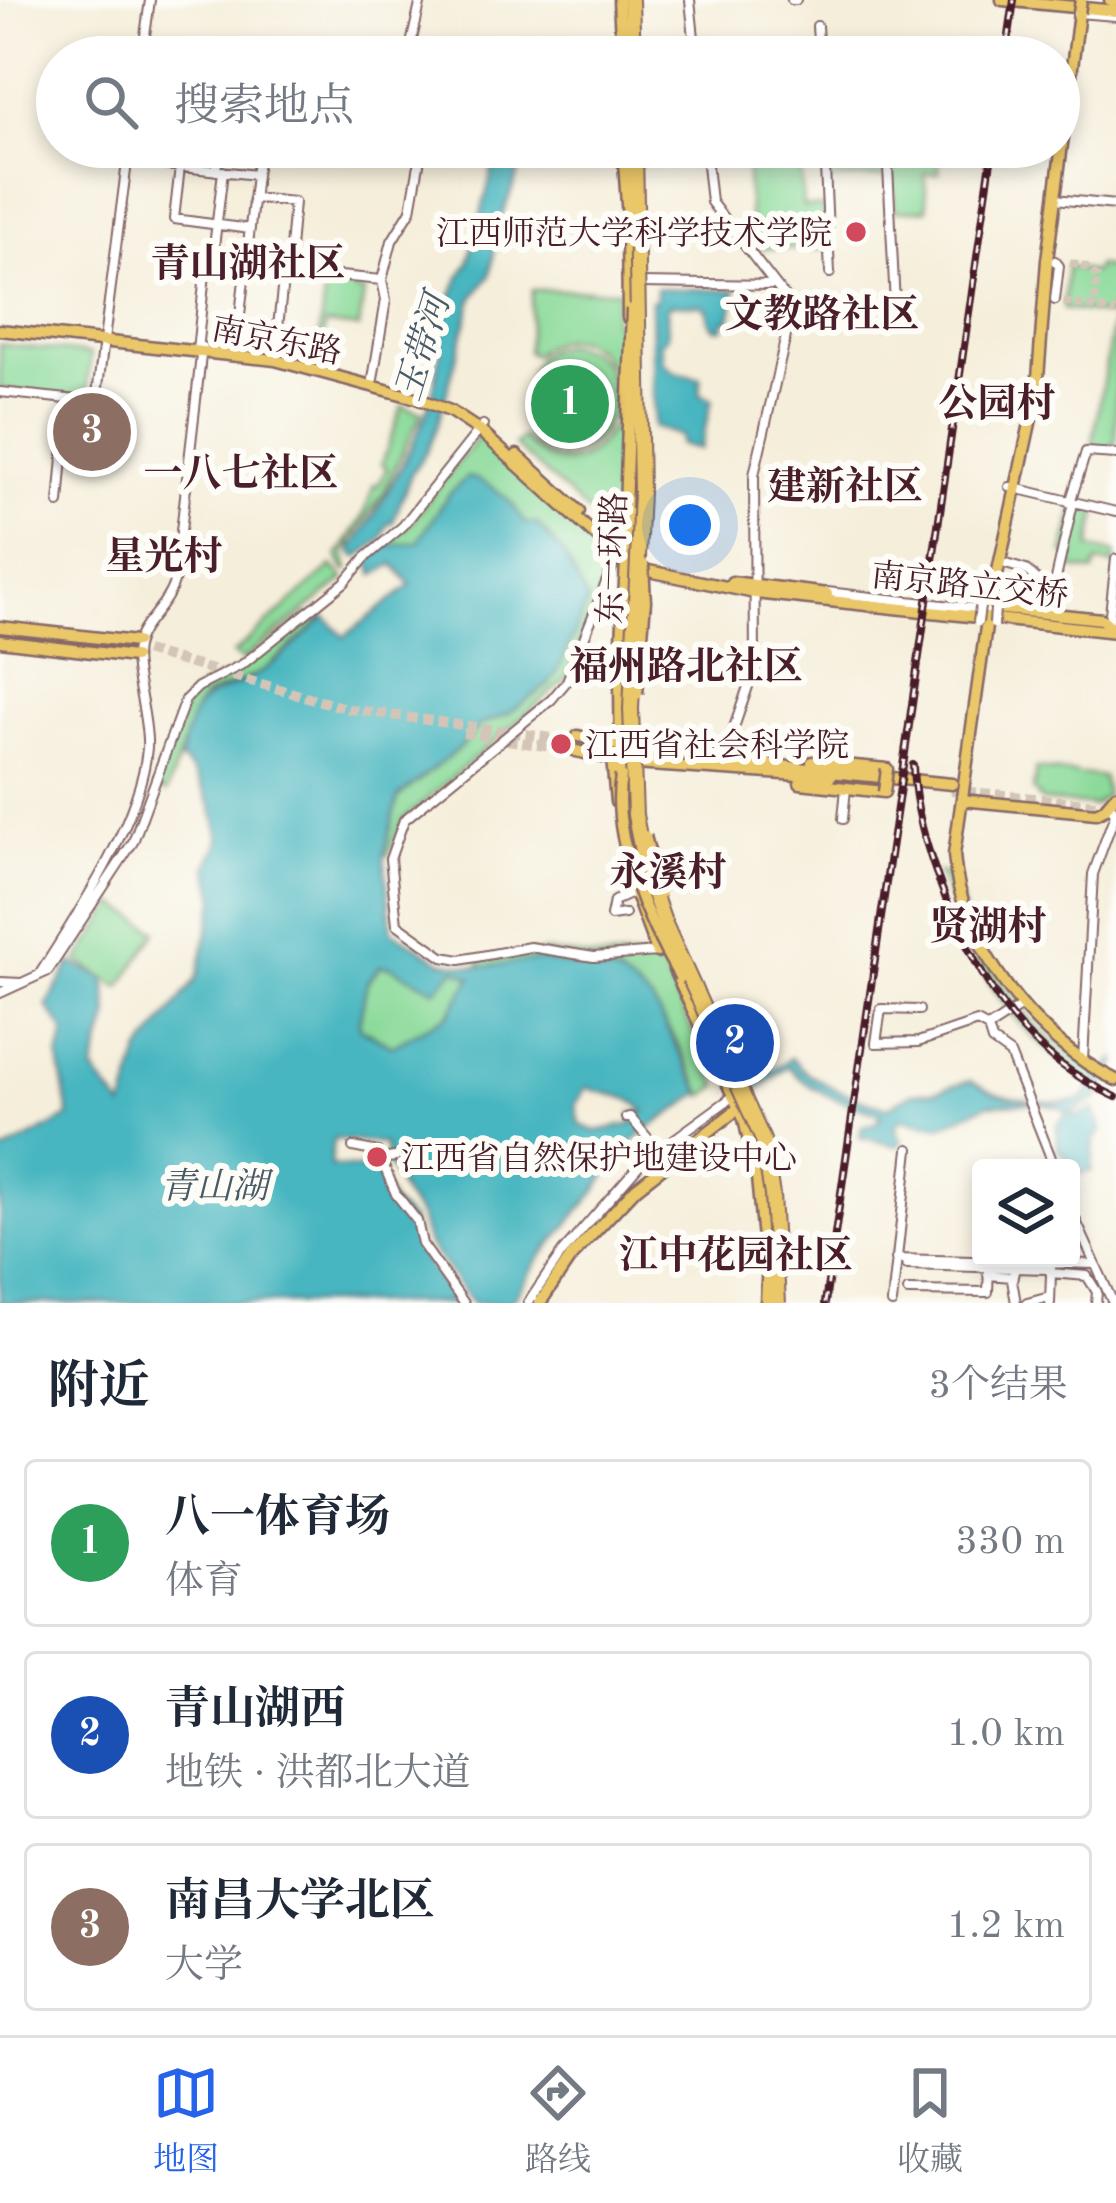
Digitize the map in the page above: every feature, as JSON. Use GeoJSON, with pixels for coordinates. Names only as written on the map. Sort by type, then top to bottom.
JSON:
{"type":"FeatureCollection","features":[{"type":"Feature","properties":{"kind":"highway"},"geometry":{"type":"LineString","coordinates":[[628,0],[631,36]]}},
{"type":"Feature","properties":{"kind":"highway","name":"东一环路"},"geometry":{"type":"LineString","coordinates":[[632,168],[630,515],[635,815],[659,909],[764,1141],[775,1303]]}},
{"type":"Feature","properties":{"kind":"highway","name":"东一环路"},"geometry":{"type":"LineString","coordinates":[[633,236],[634,493],[625,696],[626,779],[635,848],[647,898],[680,977],[758,1142],[772,1257]]}},
{"type":"Feature","properties":{"kind":"main road"},"geometry":{"type":"LineString","coordinates":[[1002,0],[1115,6]]}},
{"type":"Feature","properties":{"kind":"main road"},"geometry":{"type":"LineString","coordinates":[[1038,0],[1115,6]]}},
{"type":"Feature","properties":{"kind":"main road"},"geometry":{"type":"LineString","coordinates":[[1077,5],[1115,6]]}},
{"type":"Feature","properties":{"kind":"main road"},"geometry":{"type":"LineString","coordinates":[[1073,36],[1077,5]]}},
{"type":"Feature","properties":{"kind":"main road"},"geometry":{"type":"LineString","coordinates":[[1073,36],[1077,5]]}},
{"type":"Feature","properties":{"kind":"main road"},"geometry":{"type":"LineString","coordinates":[[632,168],[630,515],[645,601],[634,704]]}},
{"type":"Feature","properties":{"kind":"main road"},"geometry":{"type":"LineString","coordinates":[[633,168],[640,283],[644,568],[634,764],[649,871],[664,918],[762,1120],[772,1160],[775,1303]]}},
{"type":"Feature","properties":{"kind":"main road"},"geometry":{"type":"LineString","coordinates":[[988,605],[1033,388],[1056,168]]}},
{"type":"Feature","properties":{"kind":"main road"},"geometry":{"type":"LineString","coordinates":[[988,605],[1054,300],[1051,261],[1059,168]]}},
{"type":"Feature","properties":{"kind":"main road"},"geometry":{"type":"LineString","coordinates":[[632,309],[630,515],[617,820],[634,892],[738,1106],[757,1178],[775,1303]]}},
{"type":"Feature","properties":{"kind":"main road","name":"南京东路"},"geometry":{"type":"LineString","coordinates":[[0,327],[275,360],[428,399]]}},
{"type":"Feature","properties":{"kind":"main road","name":"南京东路"},"geometry":{"type":"LineString","coordinates":[[200,349],[275,356],[374,379],[442,405],[481,428],[598,528],[625,558]]}},
{"type":"Feature","properties":{"kind":"main road","name":"南京东路"},"geometry":{"type":"LineString","coordinates":[[481,428],[625,558]]}},
{"type":"Feature","properties":{"kind":"main road"},"geometry":{"type":"LineString","coordinates":[[598,528],[613,529],[630,515]]}},
{"type":"Feature","properties":{"kind":"main road","name":"南京路立交桥"},"geometry":{"type":"LineString","coordinates":[[625,558],[644,568],[754,588],[1113,629]]}},
{"type":"Feature","properties":{"kind":"main road"},"geometry":{"type":"LineString","coordinates":[[988,605],[1102,619],[1113,629],[1101,636],[986,624],[954,855],[992,966],[1047,1035],[1114,1079]]}},
{"type":"Feature","properties":{"kind":"main road"},"geometry":{"type":"LineString","coordinates":[[0,634],[114,647],[136,642]]}},
{"type":"Feature","properties":{"kind":"main road"},"geometry":{"type":"LineString","coordinates":[[114,647],[134,657]]}},
{"type":"Feature","properties":{"kind":"main road"},"geometry":{"type":"LineString","coordinates":[[578,736],[722,764],[952,787]]}},
{"type":"Feature","properties":{"kind":"main road"},"geometry":{"type":"LineString","coordinates":[[576,751],[662,766],[722,764],[733,754],[887,769],[884,792],[729,775],[722,764]]}},
{"type":"Feature","properties":{"kind":"main road"},"geometry":{"type":"LineString","coordinates":[[616,759],[633,860],[662,951]]}},
{"type":"Feature","properties":{"kind":"main road"},"geometry":{"type":"LineString","coordinates":[[697,760],[832,775]]}},
{"type":"Feature","properties":{"kind":"main road"},"geometry":{"type":"LineString","coordinates":[[621,776],[627,845],[645,910],[680,977]]}},
{"type":"Feature","properties":{"kind":"main road"},"geometry":{"type":"LineString","coordinates":[[961,802],[1113,808]]}},
{"type":"Feature","properties":{"kind":"main road"},"geometry":{"type":"LineString","coordinates":[[642,825],[664,904],[714,1030]]}},
{"type":"Feature","properties":{"kind":"main road"},"geometry":{"type":"LineString","coordinates":[[542,1303],[571,1257],[645,1178],[738,1106]]}},
{"type":"Feature","properties":{"kind":"street"},"geometry":{"type":"LineString","coordinates":[[145,36],[150,0]]}},
{"type":"Feature","properties":{"kind":"street"},"geometry":{"type":"LineString","coordinates":[[413,36],[421,0]]}},
{"type":"Feature","properties":{"kind":"street"},"geometry":{"type":"LineString","coordinates":[[689,0],[693,36]]}},
{"type":"Feature","properties":{"kind":"street"},"geometry":{"type":"LineString","coordinates":[[817,26],[818,36]]}},
{"type":"Feature","properties":{"kind":"street"},"geometry":{"type":"LineString","coordinates":[[0,392],[96,402],[126,168]]}},
{"type":"Feature","properties":{"kind":"street"},"geometry":{"type":"LineString","coordinates":[[181,168],[175,219],[250,229]]}},
{"type":"Feature","properties":{"kind":"street"},"geometry":{"type":"LineString","coordinates":[[196,168],[256,175]]}},
{"type":"Feature","properties":{"kind":"street"},"geometry":{"type":"LineString","coordinates":[[236,350],[257,168]]}},
{"type":"Feature","properties":{"kind":"street"},"geometry":{"type":"LineString","coordinates":[[374,379],[386,300],[382,280],[392,242],[411,210],[418,168]]}},
{"type":"Feature","properties":{"kind":"street"},"geometry":{"type":"LineString","coordinates":[[708,168],[711,202],[791,305],[754,475],[755,666],[722,764]]}},
{"type":"Feature","properties":{"kind":"street"},"geometry":{"type":"LineString","coordinates":[[825,168],[830,272]]}},
{"type":"Feature","properties":{"kind":"street"},"geometry":{"type":"LineString","coordinates":[[888,168],[895,304]]}},
{"type":"Feature","properties":{"kind":"street"},"geometry":{"type":"LineString","coordinates":[[212,264],[219,171]]}},
{"type":"Feature","properties":{"kind":"street"},"geometry":{"type":"LineString","coordinates":[[254,198],[294,202],[275,356]]}},
{"type":"Feature","properties":{"kind":"street"},"geometry":{"type":"LineString","coordinates":[[1055,199],[1116,205]]}},
{"type":"Feature","properties":{"kind":"street"},"geometry":{"type":"LineString","coordinates":[[1051,261],[1070,263]]}},
{"type":"Feature","properties":{"kind":"street"},"geometry":{"type":"LineString","coordinates":[[36,980],[127,821],[144,772],[148,718],[134,657],[136,642],[170,598],[176,575],[206,264],[382,280]]}},
{"type":"Feature","properties":{"kind":"street"},"geometry":{"type":"LineString","coordinates":[[640,283],[776,285]]}},
{"type":"Feature","properties":{"kind":"street"},"geometry":{"type":"LineString","coordinates":[[60,499],[68,400]]}},
{"type":"Feature","properties":{"kind":"street"},"geometry":{"type":"LineString","coordinates":[[0,993],[36,980],[57,961],[140,826],[185,700],[198,687],[243,664],[345,582],[403,526],[481,428]]}},
{"type":"Feature","properties":{"kind":"street"},"geometry":{"type":"LineString","coordinates":[[998,562],[1026,570],[1042,584],[1055,583],[1086,452],[1116,454]]}},
{"type":"Feature","properties":{"kind":"street"},"geometry":{"type":"LineString","coordinates":[[1013,488],[1116,512]]}},
{"type":"Feature","properties":{"kind":"street"},"geometry":{"type":"LineString","coordinates":[[625,558],[567,681],[404,820],[390,859],[397,924],[443,957],[468,960],[530,947],[594,957],[662,951]]}},
{"type":"Feature","properties":{"kind":"street"},"geometry":{"type":"LineString","coordinates":[[1113,629],[1116,559]]}},
{"type":"Feature","properties":{"kind":"street"},"geometry":{"type":"LineString","coordinates":[[986,624],[988,605]]}},
{"type":"Feature","properties":{"kind":"street"},"geometry":{"type":"LineString","coordinates":[[986,624],[988,605]]}},
{"type":"Feature","properties":{"kind":"street"},"geometry":{"type":"LineString","coordinates":[[662,766],[657,758],[663,751]]}},
{"type":"Feature","properties":{"kind":"street"},"geometry":{"type":"LineString","coordinates":[[843,819],[846,788]]}},
{"type":"Feature","properties":{"kind":"street"},"geometry":{"type":"LineString","coordinates":[[1082,1060],[1092,873],[1113,808]]}},
{"type":"Feature","properties":{"kind":"street"},"geometry":{"type":"LineString","coordinates":[[127,821],[140,826]]}},
{"type":"Feature","properties":{"kind":"street"},"geometry":{"type":"LineString","coordinates":[[625,914],[611,916],[614,901],[634,892]]}},
{"type":"Feature","properties":{"kind":"street"},"geometry":{"type":"LineString","coordinates":[[0,982],[36,980]]}},
{"type":"Feature","properties":{"kind":"street"},"geometry":{"type":"LineString","coordinates":[[988,1028],[1023,1005]]}},
{"type":"Feature","properties":{"kind":"street"},"geometry":{"type":"LineString","coordinates":[[919,1010],[881,1009],[876,1043],[918,1042],[977,1022],[988,1028],[992,1041],[1010,1054],[1052,1159]]}},
{"type":"Feature","properties":{"kind":"street"},"geometry":{"type":"LineString","coordinates":[[528,1303],[562,1253],[654,1145],[738,1106],[746,1088]]}},
{"type":"Feature","properties":{"kind":"street"},"geometry":{"type":"LineString","coordinates":[[628,1117],[654,1145]]}},
{"type":"Feature","properties":{"kind":"street"},"geometry":{"type":"LineString","coordinates":[[352,1147],[388,1158],[396,1194],[417,1221],[422,1244],[464,1303]]}},
{"type":"Feature","properties":{"kind":"street"},"geometry":{"type":"LineString","coordinates":[[892,1303],[909,1149]]}},
{"type":"Feature","properties":{"kind":"street"},"geometry":{"type":"LineString","coordinates":[[1080,1230],[1113,1303]]}},
{"type":"Feature","properties":{"kind":"street"},"geometry":{"type":"LineString","coordinates":[[896,1258],[1051,1268],[1087,1276],[1096,1303]]}},
{"type":"Feature","properties":{"kind":"street"},"geometry":{"type":"LineString","coordinates":[[908,1265],[1014,1273],[1095,1264]]}},
{"type":"Feature","properties":{"kind":"street"},"geometry":{"type":"LineString","coordinates":[[1030,1303],[1050,1300],[1051,1268]]}},
{"type":"Feature","properties":{"kind":"street"},"geometry":{"type":"LineString","coordinates":[[908,1291],[989,1298],[988,1271]]}},
{"type":"Feature","properties":{"kind":"street"},"geometry":{"type":"LineString","coordinates":[[1014,1273],[1016,1303]]}},
{"type":"Feature","properties":{"kind":"green space"},"geometry":{"type":"Polygon","coordinates":[[[747,168],[801,168],[803,207],[823,207],[825,249],[760,248],[750,229],[747,168]]]}},
{"type":"Feature","properties":{"kind":"green space"},"geometry":{"type":"Polygon","coordinates":[[[827,168],[886,168],[887,176],[828,180],[827,168]]]}},
{"type":"Feature","properties":{"kind":"green space"},"geometry":{"type":"Polygon","coordinates":[[[892,168],[939,168],[939,173],[925,174],[927,209],[895,211],[892,168]]]}},
{"type":"Feature","properties":{"kind":"green space"},"geometry":{"type":"Polygon","coordinates":[[[1067,266],[1093,273],[1097,266],[1116,269],[1116,443],[1107,449],[1092,447],[1114,316],[1063,309],[1067,266]]]}},
{"type":"Feature","properties":{"kind":"green space"},"geometry":{"type":"Polygon","coordinates":[[[326,280],[355,283],[355,291],[364,292],[359,328],[326,324],[323,337],[319,336],[326,280]]]}},
{"type":"Feature","properties":{"kind":"green space"},"geometry":{"type":"Polygon","coordinates":[[[532,290],[619,290],[613,321],[621,333],[623,393],[617,393],[608,363],[588,344],[562,340],[534,355],[527,352],[532,290]]]}},
{"type":"Feature","properties":{"kind":"green space"},"geometry":{"type":"Polygon","coordinates":[[[0,344],[91,354],[86,399],[0,389],[0,344]]]}},
{"type":"Feature","properties":{"kind":"green space"},"geometry":{"type":"Polygon","coordinates":[[[566,345],[599,358],[615,392],[612,419],[593,442],[557,454],[535,442],[527,430],[524,402],[535,362],[566,345]]]}},
{"type":"Feature","properties":{"kind":"green space"},"geometry":{"type":"Polygon","coordinates":[[[402,406],[422,412],[384,492],[345,552],[346,571],[338,556],[387,468],[382,464],[402,406]]]}},
{"type":"Feature","properties":{"kind":"green space"},"geometry":{"type":"Polygon","coordinates":[[[624,413],[626,513],[617,524],[602,525],[514,445],[523,438],[552,458],[577,459],[600,443],[624,413]]]}},
{"type":"Feature","properties":{"kind":"green space"},"geometry":{"type":"Polygon","coordinates":[[[482,437],[612,557],[613,566],[565,680],[403,820],[384,855],[398,797],[462,746],[480,725],[508,714],[548,685],[588,602],[537,524],[524,523],[467,478],[449,494],[418,542],[386,546],[482,437]]]}},
{"type":"Feature","properties":{"kind":"green space"},"geometry":{"type":"Polygon","coordinates":[[[1075,507],[1097,512],[1090,548],[1115,553],[1114,565],[1097,562],[1094,572],[1070,568],[1073,556],[1064,553],[1075,507]]]}},
{"type":"Feature","properties":{"kind":"green space"},"geometry":{"type":"Polygon","coordinates":[[[332,566],[345,579],[242,660],[233,654],[332,566]]]}},
{"type":"Feature","properties":{"kind":"green space"},"geometry":{"type":"Polygon","coordinates":[[[307,615],[323,618],[262,672],[205,696],[195,710],[167,792],[159,790],[157,783],[188,699],[201,687],[235,671],[307,615]]]}},
{"type":"Feature","properties":{"kind":"green space"},"geometry":{"type":"Polygon","coordinates":[[[1036,769],[1103,777],[1106,796],[1094,806],[1042,801],[1033,790],[1036,769]]]}},
{"type":"Feature","properties":{"kind":"green space"},"geometry":{"type":"Polygon","coordinates":[[[938,873],[951,874],[975,936],[1006,988],[1046,1034],[1097,1076],[1093,1083],[1035,1039],[996,993],[938,873]]]}},
{"type":"Feature","properties":{"kind":"green space"},"geometry":{"type":"Polygon","coordinates":[[[115,904],[157,931],[120,988],[78,961],[115,904]]]}},
{"type":"Feature","properties":{"kind":"green space"},"geometry":{"type":"Polygon","coordinates":[[[546,952],[600,959],[652,958],[661,966],[719,1086],[704,1096],[664,1022],[621,980],[563,964],[480,967],[480,960],[546,952]]]}},
{"type":"Feature","properties":{"kind":"green space"},"geometry":{"type":"Polygon","coordinates":[[[380,966],[436,990],[455,969],[473,977],[448,1016],[392,1046],[359,1023],[367,982],[380,966]]]}},
{"type":"Feature","properties":{"kind":"water"},"geometry":{"type":"Polygon","coordinates":[[[492,168],[520,168],[499,223],[490,276],[473,298],[427,450],[411,474],[393,522],[381,540],[358,557],[351,552],[353,547],[397,475],[431,398],[447,312],[468,264],[492,168]]]}},
{"type":"Feature","properties":{"kind":"water"},"geometry":{"type":"Polygon","coordinates":[[[656,288],[736,290],[730,319],[724,320],[723,328],[712,326],[701,305],[671,304],[667,309],[668,336],[661,343],[664,363],[675,372],[701,378],[700,394],[712,399],[700,449],[680,444],[681,436],[654,427],[651,301],[656,300],[656,288]]]}},
{"type":"Feature","properties":{"kind":"water","name":"青山湖"},"geometry":{"type":"Polygon","coordinates":[[[467,477],[501,494],[524,523],[537,524],[563,553],[588,602],[548,685],[508,714],[480,725],[462,746],[398,797],[384,855],[392,931],[443,962],[480,967],[541,960],[618,975],[652,1001],[702,1093],[620,1154],[511,1303],[474,1303],[468,1298],[427,1242],[420,1217],[387,1162],[384,1144],[337,1139],[333,1140],[330,1166],[377,1171],[392,1203],[411,1220],[419,1252],[454,1303],[0,1303],[0,1154],[69,1117],[59,1058],[65,1032],[47,1006],[71,963],[105,979],[109,1014],[93,1071],[123,1108],[140,1053],[197,978],[216,897],[208,867],[220,841],[207,796],[180,760],[191,718],[206,699],[270,666],[326,617],[344,637],[411,585],[394,564],[374,575],[369,560],[386,546],[418,542],[449,494],[467,477]],[[380,966],[367,982],[359,1022],[360,1028],[392,1046],[448,1015],[472,977],[455,969],[436,990],[380,966]],[[587,1087],[576,1105],[580,1125],[596,1131],[633,1124],[631,1113],[645,1112],[625,1098],[587,1087]]]}},
{"type":"Feature","properties":{"kind":"water"},"geometry":{"type":"Polygon","coordinates":[[[791,1058],[824,1083],[888,1107],[913,1093],[969,1081],[995,1093],[1061,1102],[1082,1100],[1116,1058],[1098,1098],[1072,1113],[1076,1117],[1094,1109],[1102,1129],[1094,1142],[1092,1171],[1082,1174],[1080,1159],[1068,1159],[1058,1149],[1057,1124],[1067,1114],[1061,1108],[1038,1103],[989,1104],[941,1126],[901,1119],[895,1126],[902,1143],[898,1146],[860,1137],[862,1126],[877,1123],[881,1114],[819,1091],[789,1066],[753,1092],[749,1085],[791,1058]]]}},
{"type":"Feature","properties":{"kind":"tunnel"},"geometry":{"type":"LineString","coordinates":[[1070,263],[1097,277],[1094,308]]}},
{"type":"Feature","properties":{"kind":"tunnel"},"geometry":{"type":"LineString","coordinates":[[1064,302],[1116,312]]}},
{"type":"Feature","properties":{"kind":"tunnel"},"geometry":{"type":"LineString","coordinates":[[131,647],[349,709],[587,743]]}},
{"type":"Feature","properties":{"kind":"tunnel"},"geometry":{"type":"LineString","coordinates":[[463,733],[576,751]]}},
{"type":"Feature","properties":{"kind":"tunnel"},"geometry":{"type":"LineString","coordinates":[[581,747],[697,762]]}},
{"type":"Feature","properties":{"kind":"tunnel"},"geometry":{"type":"LineString","coordinates":[[951,790],[1116,806]]}},
{"type":"Feature","properties":{"kind":"railway"},"geometry":{"type":"LineString","coordinates":[[1009,36],[1014,0]]}},
{"type":"Feature","properties":{"kind":"railway"},"geometry":{"type":"LineString","coordinates":[[825,1303],[990,168]]}},
{"type":"Feature","properties":{"kind":"railway"},"geometry":{"type":"LineString","coordinates":[[913,765],[919,817],[934,867],[960,932],[992,990],[1056,1061],[1116,1097]]}},
{"type":"Feature","properties":{"kind":"place","name":"江西师范大学科学技术学院"},"geometry":{"type":"Point","coordinates":[856,232]}},
{"type":"Feature","properties":{"kind":"place","name":"八一体育场"},"geometry":{"type":"Point","coordinates":[570,404]}},
{"type":"Feature","properties":{"kind":"place","name":"南昌大学北区"},"geometry":{"type":"Point","coordinates":[92,432]}},
{"type":"Feature","properties":{"kind":"place","name":"江西省社会科学院"},"geometry":{"type":"Point","coordinates":[561,744]}},
{"type":"Feature","properties":{"kind":"place","name":"青山湖西"},"geometry":{"type":"Point","coordinates":[735,1043]}},
{"type":"Feature","properties":{"kind":"place","name":"江西省自然保护地建设中心"},"geometry":{"type":"Point","coordinates":[377,1157]}},
{"type":"Feature","properties":{"kind":"district","name":"青山湖社区"},"geometry":{"type":"Point","coordinates":[248,262]}},
{"type":"Feature","properties":{"kind":"district","name":"文教路社区"},"geometry":{"type":"Point","coordinates":[822,313]}},
{"type":"Feature","properties":{"kind":"district","name":"公园村"},"geometry":{"type":"Point","coordinates":[997,402]}},
{"type":"Feature","properties":{"kind":"district","name":"一八七社区"},"geometry":{"type":"Point","coordinates":[241,472]}},
{"type":"Feature","properties":{"kind":"district","name":"建新社区"},"geometry":{"type":"Point","coordinates":[845,485]}},
{"type":"Feature","properties":{"kind":"district","name":"星光村"},"geometry":{"type":"Point","coordinates":[164,555]}},
{"type":"Feature","properties":{"kind":"district","name":"福州路北社区"},"geometry":{"type":"Point","coordinates":[686,665]}},
{"type":"Feature","properties":{"kind":"district","name":"永溪村"},"geometry":{"type":"Point","coordinates":[668,871]}},
{"type":"Feature","properties":{"kind":"district","name":"贤湖村"},"geometry":{"type":"Point","coordinates":[988,925]}},
{"type":"Feature","properties":{"kind":"district","name":"江中花园社区"},"geometry":{"type":"Point","coordinates":[736,1254]}},
{"type":"Feature","properties":{"kind":"water label","name":"玉带河"},"geometry":{"type":"Point","coordinates":[421,347]}}]}
